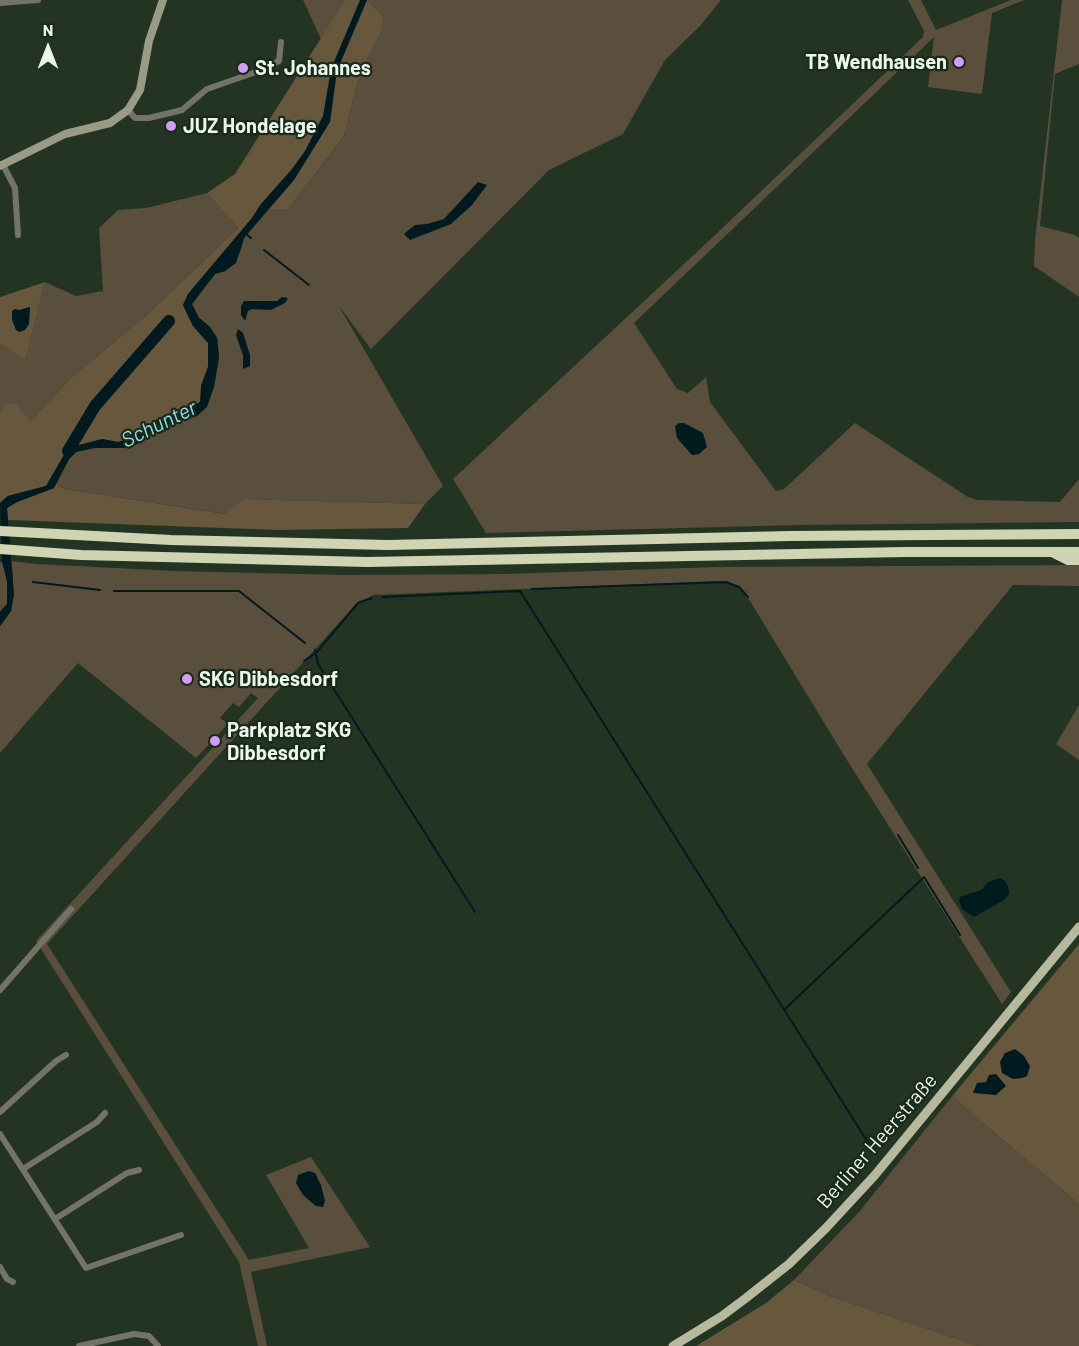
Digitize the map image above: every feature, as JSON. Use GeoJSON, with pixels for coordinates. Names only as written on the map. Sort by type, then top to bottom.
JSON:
{"type":"FeatureCollection","features":[{"type":"Feature","properties":{"kind":"highway"},"geometry":{"type":"LineString","coordinates":[[0,531],[252,543],[388,545],[779,536],[1079,534]]}},
{"type":"Feature","properties":{"kind":"highway"},"geometry":{"type":"LineString","coordinates":[[0,549],[81,555],[367,562],[871,553],[1079,552]]}},
{"type":"Feature","properties":{"kind":"highway"},"geometry":{"type":"LineString","coordinates":[[1051,552],[1068,560],[1079,560]]}},
{"type":"Feature","properties":{"kind":"main road"},"geometry":{"type":"LineString","coordinates":[[2,166],[65,134],[110,123],[128,110],[140,90],[148,41],[163,0]]}},
{"type":"Feature","properties":{"kind":"main road","name":"Berliner Heerstraße"},"geometry":{"type":"LineString","coordinates":[[673,1346],[722,1316],[746,1298],[789,1264],[826,1228],[875,1175],[1079,927]]}},
{"type":"Feature","properties":{"kind":"street"},"geometry":{"type":"LineString","coordinates":[[0,3],[38,0]]}},
{"type":"Feature","properties":{"kind":"street"},"geometry":{"type":"LineString","coordinates":[[128,110],[135,118],[149,118],[182,110],[207,89],[256,72],[279,61],[281,42]]}},
{"type":"Feature","properties":{"kind":"street"},"geometry":{"type":"LineString","coordinates":[[2,166],[15,188],[18,235]]}},
{"type":"Feature","properties":{"kind":"street"},"geometry":{"type":"LineString","coordinates":[[0,990],[71,909]]}},
{"type":"Feature","properties":{"kind":"street"},"geometry":{"type":"LineString","coordinates":[[0,1112],[56,1061],[66,1055]]}},
{"type":"Feature","properties":{"kind":"street"},"geometry":{"type":"LineString","coordinates":[[23,1169],[97,1122],[105,1113]]}},
{"type":"Feature","properties":{"kind":"street"},"geometry":{"type":"LineString","coordinates":[[0,1134],[86,1268],[181,1235]]}},
{"type":"Feature","properties":{"kind":"street"},"geometry":{"type":"LineString","coordinates":[[55,1219],[128,1173],[139,1170]]}},
{"type":"Feature","properties":{"kind":"street"},"geometry":{"type":"LineString","coordinates":[[0,1268],[7,1279],[13,1282]]}},
{"type":"Feature","properties":{"kind":"street"},"geometry":{"type":"LineString","coordinates":[[79,1346],[134,1334],[149,1336],[158,1346]]}},
{"type":"Feature","properties":{"kind":"shaded area"},"geometry":{"type":"Polygon","coordinates":[[[303,0],[345,0],[321,39],[303,0]]]}},
{"type":"Feature","properties":{"kind":"shaded area"},"geometry":{"type":"Polygon","coordinates":[[[345,0],[366,0],[383,16],[380,34],[360,73],[344,136],[288,209],[267,209],[261,204],[252,218],[188,294],[183,305],[193,326],[208,343],[208,367],[201,386],[201,402],[167,414],[135,437],[118,442],[102,439],[68,448],[46,486],[8,496],[0,503],[0,414],[5,403],[17,405],[30,422],[71,378],[149,313],[238,228],[207,193],[235,174],[345,0]]]}},
{"type":"Feature","properties":{"kind":"shaded area"},"geometry":{"type":"Polygon","coordinates":[[[366,0],[721,0],[700,26],[665,60],[623,134],[549,170],[371,349],[339,306],[443,486],[425,504],[243,499],[226,514],[65,489],[56,484],[69,459],[76,452],[94,448],[126,448],[137,444],[161,426],[197,416],[214,387],[219,357],[217,338],[210,327],[199,318],[192,304],[215,274],[225,271],[240,253],[244,238],[267,209],[288,209],[344,136],[360,73],[380,34],[366,0]]]}},
{"type":"Feature","properties":{"kind":"shaded area"},"geometry":{"type":"Polygon","coordinates":[[[908,0],[921,0],[936,30],[1011,0],[1024,0],[992,13],[982,94],[928,87],[934,37],[634,323],[677,389],[688,393],[706,377],[710,402],[776,491],[784,489],[855,423],[968,497],[977,500],[1060,502],[1079,479],[1079,522],[800,525],[486,533],[453,479],[923,37],[924,31],[908,0]]]}},
{"type":"Feature","properties":{"kind":"shaded area"},"geometry":{"type":"Polygon","coordinates":[[[1062,0],[1079,0],[1079,64],[1055,74],[1040,226],[1079,238],[1079,297],[1034,266],[1062,0]]]}},
{"type":"Feature","properties":{"kind":"shaded area"},"geometry":{"type":"Polygon","coordinates":[[[207,193],[238,228],[149,313],[71,378],[29,423],[5,403],[0,414],[0,345],[2,343],[25,359],[45,282],[76,296],[103,291],[99,228],[118,210],[146,208],[207,193]]]}},
{"type":"Feature","properties":{"kind":"shaded area"},"geometry":{"type":"Polygon","coordinates":[[[45,282],[25,360],[2,344],[0,345],[0,297],[45,282]]]}},
{"type":"Feature","properties":{"kind":"shaded area"},"geometry":{"type":"Polygon","coordinates":[[[56,484],[65,489],[225,514],[243,499],[425,504],[408,528],[277,530],[8,520],[7,508],[54,488],[56,484]]]}},
{"type":"Feature","properties":{"kind":"shaded area"},"geometry":{"type":"Polygon","coordinates":[[[11,561],[175,571],[345,575],[505,574],[716,567],[1079,565],[1079,586],[1013,585],[867,764],[1011,992],[1002,1004],[845,757],[750,601],[737,586],[719,581],[374,595],[358,602],[47,944],[249,1260],[309,1248],[266,1175],[311,1157],[370,1247],[251,1272],[267,1346],[258,1346],[239,1262],[36,941],[258,698],[251,693],[239,707],[233,703],[220,718],[228,724],[196,758],[78,663],[0,753],[0,626],[11,611],[13,575],[11,561]]]}},
{"type":"Feature","properties":{"kind":"shaded area"},"geometry":{"type":"Polygon","coordinates":[[[0,562],[4,567],[7,581],[7,604],[0,612],[0,562]]]}},
{"type":"Feature","properties":{"kind":"shaded area"},"geometry":{"type":"Polygon","coordinates":[[[1079,705],[1079,760],[1056,744],[1079,705]]]}},
{"type":"Feature","properties":{"kind":"shaded area"},"geometry":{"type":"Polygon","coordinates":[[[1079,944],[1079,1204],[953,1095],[1079,944]]]}},
{"type":"Feature","properties":{"kind":"shaded area"},"geometry":{"type":"Polygon","coordinates":[[[953,1095],[1079,1204],[1079,1346],[978,1346],[832,1297],[794,1280],[859,1212],[953,1095]]]}},
{"type":"Feature","properties":{"kind":"shaded area"},"geometry":{"type":"Polygon","coordinates":[[[794,1280],[832,1297],[978,1346],[696,1346],[766,1303],[794,1280]]]}},
{"type":"Feature","properties":{"kind":"water"},"geometry":{"type":"Polygon","coordinates":[[[360,0],[367,0],[337,71],[330,122],[294,180],[244,238],[236,263],[225,271],[215,274],[192,304],[199,318],[210,327],[217,338],[219,357],[214,387],[207,407],[197,416],[161,426],[137,444],[126,448],[94,448],[76,452],[69,459],[54,488],[7,508],[14,595],[11,611],[0,626],[0,612],[7,604],[7,581],[2,562],[0,503],[8,496],[46,486],[68,448],[102,439],[118,442],[135,437],[167,414],[189,408],[200,402],[201,386],[208,367],[208,343],[193,326],[183,305],[188,294],[305,151],[323,116],[331,69],[360,0]]]}},
{"type":"Feature","properties":{"kind":"water"},"geometry":{"type":"Polygon","coordinates":[[[478,182],[487,185],[472,205],[451,224],[410,240],[404,234],[415,225],[444,219],[478,182]]]}},
{"type":"Feature","properties":{"kind":"water"},"geometry":{"type":"Polygon","coordinates":[[[282,297],[288,298],[285,303],[271,310],[252,309],[248,311],[245,321],[241,315],[241,306],[244,301],[277,301],[282,297]]]}},
{"type":"Feature","properties":{"kind":"water"},"geometry":{"type":"Polygon","coordinates":[[[30,307],[29,324],[25,330],[19,332],[12,320],[12,311],[30,307]]]}},
{"type":"Feature","properties":{"kind":"water"},"geometry":{"type":"Polygon","coordinates":[[[238,329],[243,333],[250,355],[250,366],[243,369],[243,355],[236,335],[238,329]]]}},
{"type":"Feature","properties":{"kind":"water"},"geometry":{"type":"Polygon","coordinates":[[[684,423],[703,433],[707,447],[699,454],[692,455],[677,438],[675,426],[684,423]]]}},
{"type":"Feature","properties":{"kind":"water"},"geometry":{"type":"Polygon","coordinates":[[[1000,878],[1008,886],[1009,894],[1004,900],[974,917],[963,910],[959,902],[960,897],[981,890],[988,882],[1000,878]]]}},
{"type":"Feature","properties":{"kind":"water"},"geometry":{"type":"Polygon","coordinates":[[[1015,1049],[1024,1056],[1030,1066],[1027,1076],[1013,1079],[1002,1073],[1000,1062],[1005,1053],[1015,1049]]]}},
{"type":"Feature","properties":{"kind":"water"},"geometry":{"type":"Polygon","coordinates":[[[996,1074],[1006,1086],[996,1095],[973,1093],[977,1083],[986,1082],[989,1075],[996,1074]]]}},
{"type":"Feature","properties":{"kind":"water"},"geometry":{"type":"Polygon","coordinates":[[[309,1171],[315,1173],[321,1185],[325,1201],[323,1207],[316,1206],[303,1195],[296,1183],[298,1175],[309,1171]]]}},
{"type":"Feature","properties":{"kind":"waterway","name":"Schunter"},"geometry":{"type":"LineString","coordinates":[[245,233],[251,238]]}},
{"type":"Feature","properties":{"kind":"waterway"},"geometry":{"type":"LineString","coordinates":[[264,250],[309,285]]}},
{"type":"Feature","properties":{"kind":"waterway"},"geometry":{"type":"LineString","coordinates":[[68,451],[95,406],[169,321]]}},
{"type":"Feature","properties":{"kind":"waterway"},"geometry":{"type":"LineString","coordinates":[[33,582],[100,590]]}},
{"type":"Feature","properties":{"kind":"waterway"},"geometry":{"type":"LineString","coordinates":[[532,589],[726,582],[739,587],[748,597]]}},
{"type":"Feature","properties":{"kind":"waterway"},"geometry":{"type":"LineString","coordinates":[[114,591],[239,591],[305,643]]}},
{"type":"Feature","properties":{"kind":"waterway"},"geometry":{"type":"LineString","coordinates":[[383,597],[520,591],[869,1144]]}},
{"type":"Feature","properties":{"kind":"waterway"},"geometry":{"type":"LineString","coordinates":[[304,661],[317,652],[358,603],[372,598]]}},
{"type":"Feature","properties":{"kind":"waterway"},"geometry":{"type":"LineString","coordinates":[[315,650],[318,664],[475,912]]}},
{"type":"Feature","properties":{"kind":"waterway"},"geometry":{"type":"LineString","coordinates":[[898,835],[918,868]]}},
{"type":"Feature","properties":{"kind":"waterway"},"geometry":{"type":"LineString","coordinates":[[784,1010],[924,877],[960,935]]}},
{"type":"Feature","properties":{"kind":"place","name":"TB Wendhausen"},"geometry":{"type":"Point","coordinates":[959,62]}},
{"type":"Feature","properties":{"kind":"place","name":"St. Johannes"},"geometry":{"type":"Point","coordinates":[243,68]}},
{"type":"Feature","properties":{"kind":"place","name":"JUZ Hondelage"},"geometry":{"type":"Point","coordinates":[171,126]}},
{"type":"Feature","properties":{"kind":"place","name":"SKG Dibbesdorf"},"geometry":{"type":"Point","coordinates":[187,679]}},
{"type":"Feature","properties":{"kind":"place","name":"Parkplatz SKG Dibbesdorf"},"geometry":{"type":"Point","coordinates":[215,741]}}]}
